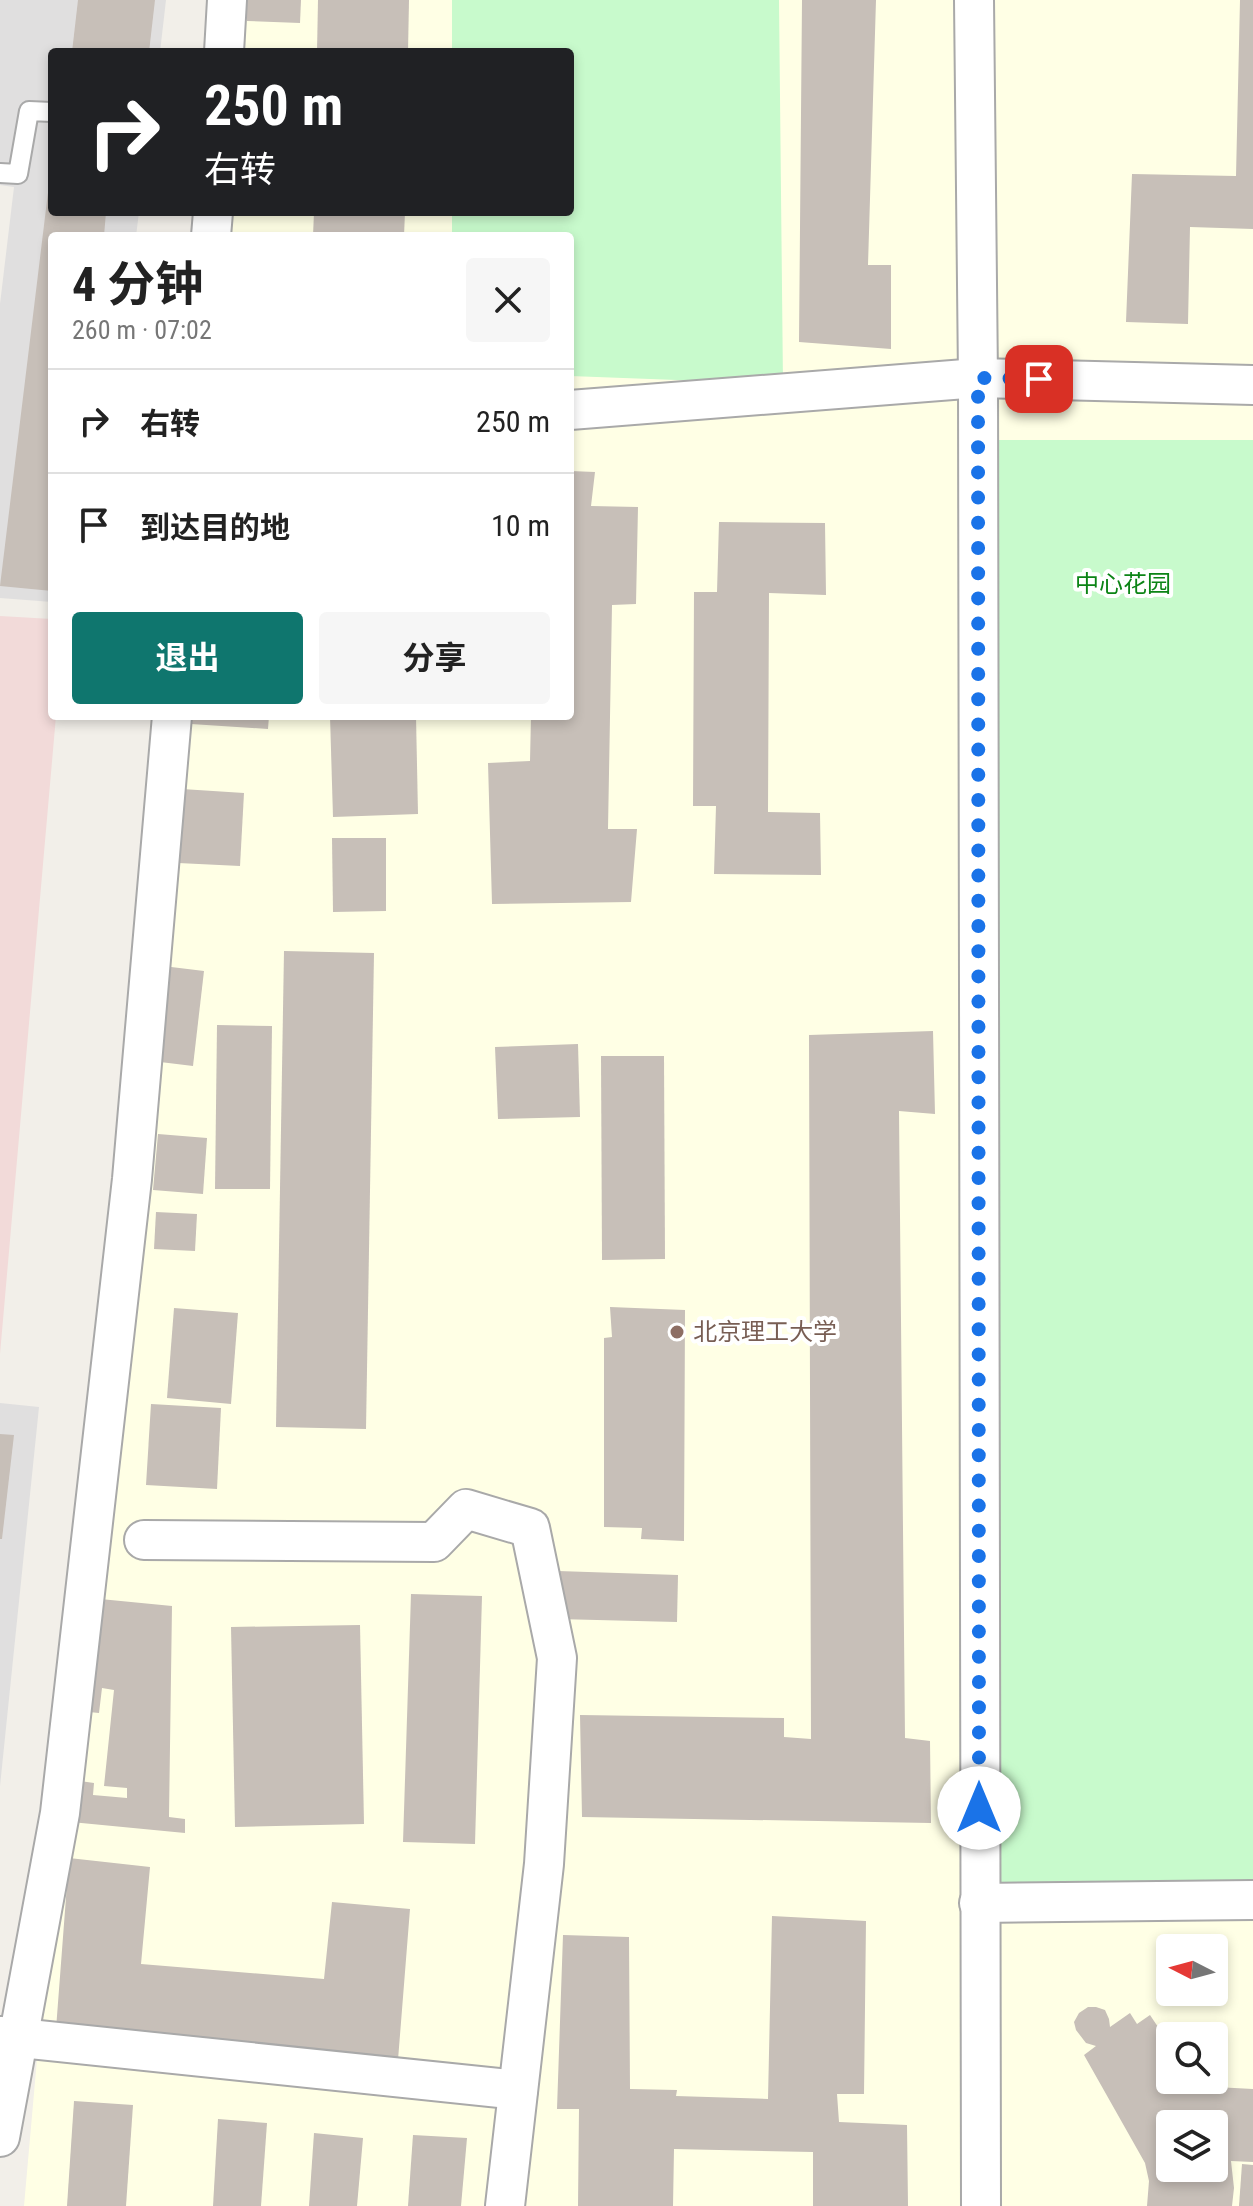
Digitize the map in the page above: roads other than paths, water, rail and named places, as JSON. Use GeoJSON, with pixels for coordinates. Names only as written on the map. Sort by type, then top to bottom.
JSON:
{"type":"FeatureCollection","features":[{"type":"Feature","properties":{"kind":"street"},"geometry":{"type":"LineString","coordinates":[[224,48],[227,0]]}},
{"type":"Feature","properties":{"kind":"street"},"geometry":{"type":"LineString","coordinates":[[974,0],[978,378],[981,2206]]}},
{"type":"Feature","properties":{"kind":"street"},"geometry":{"type":"LineString","coordinates":[[574,410],[978,378],[1253,385]]}},
{"type":"Feature","properties":{"kind":"street"},"geometry":{"type":"LineString","coordinates":[[0,2137],[9,2037],[60,1813],[132,1179],[172,720]]}},
{"type":"Feature","properties":{"kind":"street"},"geometry":{"type":"LineString","coordinates":[[144,1540],[434,1542],[466,1509],[530,1528],[557,1658],[544,1864],[505,2206]]}},
{"type":"Feature","properties":{"kind":"street"},"geometry":{"type":"LineString","coordinates":[[979,1903],[1253,1900]]}},
{"type":"Feature","properties":{"kind":"street"},"geometry":{"type":"LineString","coordinates":[[9,2037],[518,2090]]}},
{"type":"Feature","properties":{"kind":"lane"},"geometry":{"type":"LineString","coordinates":[[0,173],[18,174],[29,111],[48,112]]}},
{"type":"Feature","properties":{"kind":"place","name":"北京理工大学"},"geometry":{"type":"Point","coordinates":[677,1332]}},
{"type":"Feature","properties":{"kind":"park label","name":"中心花园"},"geometry":{"type":"Point","coordinates":[1123,584]}}]}
